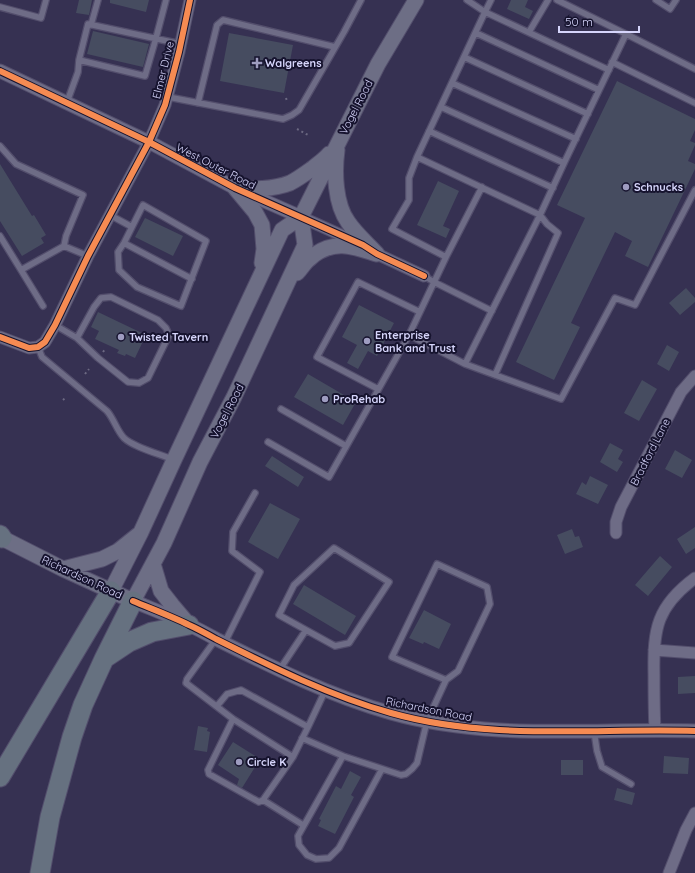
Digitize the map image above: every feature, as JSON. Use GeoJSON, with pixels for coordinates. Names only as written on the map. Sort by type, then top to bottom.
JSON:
{"type":"FeatureCollection","features":[{"type":"Feature","properties":{"kind":"highway"},"geometry":{"type":"LineString","coordinates":[[0,777],[111,591]]}},
{"type":"Feature","properties":{"kind":"highway"},"geometry":{"type":"LineString","coordinates":[[40,873],[50,817],[72,737],[104,659],[133,601]]}},
{"type":"Feature","properties":{"kind":"highway"},"geometry":{"type":"LineString","coordinates":[[104,659],[129,642],[152,632],[189,625]]}},
{"type":"Feature","properties":{"kind":"main road","name":"Vogel Road"},"geometry":{"type":"LineString","coordinates":[[111,591],[142,532],[174,460],[282,230],[301,217],[378,64],[416,0]]}},
{"type":"Feature","properties":{"kind":"main road"},"geometry":{"type":"LineString","coordinates":[[235,188],[263,188],[290,183],[328,156],[338,143]]}},
{"type":"Feature","properties":{"kind":"main road"},"geometry":{"type":"LineString","coordinates":[[338,143],[336,177],[337,193],[341,209],[347,221],[377,254]]}},
{"type":"Feature","properties":{"kind":"main road"},"geometry":{"type":"LineString","coordinates":[[235,188],[255,212],[262,225],[264,249],[258,281]]}},
{"type":"Feature","properties":{"kind":"main road","name":"Vogel Road"},"geometry":{"type":"LineString","coordinates":[[133,601],[164,543],[200,462],[234,397],[305,245],[301,217]]}},
{"type":"Feature","properties":{"kind":"main road"},"geometry":{"type":"LineString","coordinates":[[282,293],[308,260],[319,251],[337,245],[348,246],[377,254]]}},
{"type":"Feature","properties":{"kind":"main road"},"geometry":{"type":"LineString","coordinates":[[63,569],[102,559],[118,551],[142,532]]}},
{"type":"Feature","properties":{"kind":"main road","name":"Richardson Road"},"geometry":{"type":"LineString","coordinates":[[1,537],[63,569],[133,601]]}},
{"type":"Feature","properties":{"kind":"main road"},"geometry":{"type":"LineString","coordinates":[[152,564],[161,591],[189,625]]}},
{"type":"Feature","properties":{"kind":"street","name":"Elmer Drive"},"geometry":{"type":"LineString","coordinates":[[38,347],[45,342],[56,324],[88,256],[148,142],[168,97],[190,0]]}},
{"type":"Feature","properties":{"kind":"street","name":"West Outer Road"},"geometry":{"type":"LineString","coordinates":[[0,71],[148,142],[235,188],[363,245],[377,254],[429,279]]}},
{"type":"Feature","properties":{"kind":"street"},"geometry":{"type":"LineString","coordinates":[[0,337],[29,348],[38,347]]}},
{"type":"Feature","properties":{"kind":"street","name":"Bradford Lane"},"geometry":{"type":"LineString","coordinates":[[616,532],[616,522],[621,507],[681,392],[695,376]]}},
{"type":"Feature","properties":{"kind":"street"},"geometry":{"type":"LineString","coordinates":[[654,730],[654,650],[655,635],[659,620],[667,605],[677,592],[695,578]]}},
{"type":"Feature","properties":{"kind":"street","name":"Richardson Road"},"geometry":{"type":"LineString","coordinates":[[133,601],[189,625],[280,670],[325,690],[392,714],[470,728],[507,731],[695,731]]}},
{"type":"Feature","properties":{"kind":"street"},"geometry":{"type":"LineString","coordinates":[[654,650],[695,653]]}},
{"type":"Feature","properties":{"kind":"street"},"geometry":{"type":"LineString","coordinates":[[669,873],[686,830],[695,813]]}},
{"type":"Feature","properties":{"kind":"lane"},"geometry":{"type":"LineString","coordinates":[[0,7],[41,18],[46,0]]}},
{"type":"Feature","properties":{"kind":"lane"},"geometry":{"type":"LineString","coordinates":[[91,25],[98,0]]}},
{"type":"Feature","properties":{"kind":"lane"},"geometry":{"type":"LineString","coordinates":[[79,60],[145,76],[166,0]]}},
{"type":"Feature","properties":{"kind":"lane"},"geometry":{"type":"LineString","coordinates":[[168,97],[283,119],[292,115],[299,110],[361,0]]}},
{"type":"Feature","properties":{"kind":"lane"},"geometry":{"type":"LineString","coordinates":[[467,0],[485,12],[609,70]]}},
{"type":"Feature","properties":{"kind":"lane"},"geometry":{"type":"LineString","coordinates":[[446,257],[392,229],[409,200],[409,178],[417,157],[491,0]]}},
{"type":"Feature","properties":{"kind":"lane"},"geometry":{"type":"LineString","coordinates":[[529,32],[548,0]]}},
{"type":"Feature","properties":{"kind":"lane"},"geometry":{"type":"LineString","coordinates":[[557,0],[695,69]]}},
{"type":"Feature","properties":{"kind":"lane"},"geometry":{"type":"LineString","coordinates":[[656,0],[670,9],[676,0]]}},
{"type":"Feature","properties":{"kind":"lane"},"geometry":{"type":"LineString","coordinates":[[198,103],[217,25],[222,20],[335,47]]}},
{"type":"Feature","properties":{"kind":"lane"},"geometry":{"type":"LineString","coordinates":[[66,103],[78,72],[79,60],[88,24],[181,44]]}},
{"type":"Feature","properties":{"kind":"lane"},"geometry":{"type":"LineString","coordinates":[[476,32],[599,90]]}},
{"type":"Feature","properties":{"kind":"lane"},"geometry":{"type":"LineString","coordinates":[[465,364],[540,215],[626,34]]}},
{"type":"Feature","properties":{"kind":"lane"},"geometry":{"type":"LineString","coordinates":[[464,57],[588,114]]}},
{"type":"Feature","properties":{"kind":"lane"},"geometry":{"type":"LineString","coordinates":[[612,62],[695,103]]}},
{"type":"Feature","properties":{"kind":"lane"},"geometry":{"type":"LineString","coordinates":[[452,83],[576,138]]}},
{"type":"Feature","properties":{"kind":"lane"},"geometry":{"type":"LineString","coordinates":[[441,107],[564,164]]}},
{"type":"Feature","properties":{"kind":"lane"},"geometry":{"type":"LineString","coordinates":[[429,131],[553,188]]}},
{"type":"Feature","properties":{"kind":"lane"},"geometry":{"type":"LineString","coordinates":[[0,146],[16,164],[83,195],[66,236],[64,246],[21,270]]}},
{"type":"Feature","properties":{"kind":"lane"},"geometry":{"type":"LineString","coordinates":[[417,157],[540,215],[547,224],[558,233],[495,375]]}},
{"type":"Feature","properties":{"kind":"lane"},"geometry":{"type":"LineString","coordinates":[[268,442],[329,477],[409,335],[420,312],[429,279],[446,257],[482,187]]}},
{"type":"Feature","properties":{"kind":"lane"},"geometry":{"type":"LineString","coordinates":[[409,335],[465,364],[561,400],[615,298],[635,305],[695,190]]}},
{"type":"Feature","properties":{"kind":"lane"},"geometry":{"type":"LineString","coordinates":[[143,205],[206,241],[181,306],[137,287],[119,270],[118,252],[132,227],[143,205]]}},
{"type":"Feature","properties":{"kind":"lane"},"geometry":{"type":"LineString","coordinates":[[110,215],[132,227]]}},
{"type":"Feature","properties":{"kind":"lane"},"geometry":{"type":"LineString","coordinates":[[0,236],[43,306]]}},
{"type":"Feature","properties":{"kind":"lane"},"geometry":{"type":"LineString","coordinates":[[124,243],[192,279]]}},
{"type":"Feature","properties":{"kind":"lane"},"geometry":{"type":"LineString","coordinates":[[64,246],[88,256]]}},
{"type":"Feature","properties":{"kind":"lane"},"geometry":{"type":"LineString","coordinates":[[429,279],[492,311]]}},
{"type":"Feature","properties":{"kind":"lane"},"geometry":{"type":"LineString","coordinates":[[378,389],[317,357],[358,282],[420,312]]}},
{"type":"Feature","properties":{"kind":"lane"},"geometry":{"type":"LineString","coordinates":[[56,324],[78,338],[98,358],[128,382],[139,384],[148,378],[169,335],[166,328],[158,320],[111,297],[101,298],[94,307],[78,338]]}},
{"type":"Feature","properties":{"kind":"lane"},"geometry":{"type":"LineString","coordinates":[[38,347],[42,357],[107,411],[124,437],[136,445],[174,460]]}},
{"type":"Feature","properties":{"kind":"lane"},"geometry":{"type":"LineString","coordinates":[[281,409],[346,446]]}},
{"type":"Feature","properties":{"kind":"lane"},"geometry":{"type":"LineString","coordinates":[[255,493],[233,532],[232,552],[260,572],[220,641],[187,679],[186,683],[233,719],[292,757]]}},
{"type":"Feature","properties":{"kind":"lane"},"geometry":{"type":"LineString","coordinates":[[334,548],[389,582],[349,643],[335,646],[306,630],[279,615],[294,586],[334,548]]}},
{"type":"Feature","properties":{"kind":"lane"},"geometry":{"type":"LineString","coordinates":[[302,738],[343,756],[401,775],[406,774],[417,763],[427,721],[446,680],[458,671],[490,604],[487,587],[437,564],[392,657],[446,680]]}},
{"type":"Feature","properties":{"kind":"lane"},"geometry":{"type":"LineString","coordinates":[[280,670],[306,630]]}},
{"type":"Feature","properties":{"kind":"lane"},"geometry":{"type":"LineString","coordinates":[[217,706],[227,694],[241,690],[308,727]]}},
{"type":"Feature","properties":{"kind":"lane"},"geometry":{"type":"LineString","coordinates":[[233,719],[208,770],[209,774],[259,802],[263,800],[292,757],[325,690]]}},
{"type":"Feature","properties":{"kind":"lane"},"geometry":{"type":"LineString","coordinates":[[594,731],[602,767],[631,784]]}},
{"type":"Feature","properties":{"kind":"lane"},"geometry":{"type":"LineString","coordinates":[[343,756],[298,836],[299,845],[307,855],[316,859],[329,858],[339,848],[382,769]]}},
{"type":"Feature","properties":{"kind":"lane"},"geometry":{"type":"LineString","coordinates":[[263,800],[303,825]]}},
{"type":"Feature","properties":{"kind":"path"},"geometry":{"type":"LineString","coordinates":[[297,129],[308,135]]}},
{"type":"Feature","properties":{"kind":"path"},"geometry":{"type":"LineString","coordinates":[[102,353],[106,348]]}},
{"type":"Feature","properties":{"kind":"path"},"geometry":{"type":"LineString","coordinates":[[85,374],[89,369]]}},
{"type":"Feature","properties":{"kind":"building"},"geometry":{"type":"Polygon","coordinates":[[[79,0],[92,0],[89,15],[76,13],[79,0]]]}},
{"type":"Feature","properties":{"kind":"building"},"geometry":{"type":"Polygon","coordinates":[[[110,0],[149,0],[146,12],[110,3],[110,0]]]}},
{"type":"Feature","properties":{"kind":"building"},"geometry":{"type":"Polygon","coordinates":[[[511,0],[528,0],[525,7],[533,11],[529,19],[507,9],[511,0]]]}},
{"type":"Feature","properties":{"kind":"building"},"geometry":{"type":"Polygon","coordinates":[[[93,31],[149,44],[143,67],[87,54],[93,31]]]}},
{"type":"Feature","properties":{"kind":"building","name":"Walgreens"},"geometry":{"type":"Polygon","coordinates":[[[229,33],[293,45],[284,93],[220,81],[229,33]]]}},
{"type":"Feature","properties":{"kind":"building","name":"Schnucks"},"geometry":{"type":"Polygon","coordinates":[[[617,81],[695,119],[695,130],[690,141],[695,143],[695,145],[688,161],[695,164],[695,169],[648,267],[625,256],[632,241],[615,232],[571,323],[580,327],[554,380],[516,362],[585,218],[557,205],[617,81]]]}},
{"type":"Feature","properties":{"kind":"building"},"geometry":{"type":"Polygon","coordinates":[[[0,164],[32,216],[34,215],[46,235],[41,238],[44,243],[22,256],[0,221],[0,164]]]}},
{"type":"Feature","properties":{"kind":"building"},"geometry":{"type":"Polygon","coordinates":[[[438,181],[459,191],[443,226],[450,229],[446,238],[417,225],[438,181]]]}},
{"type":"Feature","properties":{"kind":"building"},"geometry":{"type":"Polygon","coordinates":[[[145,218],[183,236],[173,256],[135,237],[145,218]]]}},
{"type":"Feature","properties":{"kind":"building"},"geometry":{"type":"Polygon","coordinates":[[[686,288],[695,298],[695,302],[680,315],[669,303],[686,288]]]}},
{"type":"Feature","properties":{"kind":"building","name":"Enterprise Bank and Trust"},"geometry":{"type":"Polygon","coordinates":[[[359,305],[394,323],[377,356],[368,351],[358,369],[347,363],[357,345],[342,337],[359,305]]]}},
{"type":"Feature","properties":{"kind":"building","name":"Twisted Tavern"},"geometry":{"type":"Polygon","coordinates":[[[98,312],[146,335],[135,358],[126,354],[125,356],[117,353],[119,350],[95,339],[99,331],[91,327],[98,312]]]}},
{"type":"Feature","properties":{"kind":"building"},"geometry":{"type":"Polygon","coordinates":[[[667,345],[679,352],[669,371],[657,364],[667,345]]]}},
{"type":"Feature","properties":{"kind":"building","name":"ProRehab"},"geometry":{"type":"Polygon","coordinates":[[[308,374],[356,402],[343,425],[294,397],[308,374]]]}},
{"type":"Feature","properties":{"kind":"building"},"geometry":{"type":"Polygon","coordinates":[[[642,380],[657,389],[639,421],[624,413],[642,380]]]}},
{"type":"Feature","properties":{"kind":"building"},"geometry":{"type":"Polygon","coordinates":[[[610,443],[623,450],[618,459],[623,462],[617,472],[600,462],[610,443]]]}},
{"type":"Feature","properties":{"kind":"building"},"geometry":{"type":"Polygon","coordinates":[[[675,450],[692,460],[682,478],[665,469],[675,450]]]}},
{"type":"Feature","properties":{"kind":"building"},"geometry":{"type":"Polygon","coordinates":[[[272,456],[304,477],[298,487],[265,466],[272,456]]]}},
{"type":"Feature","properties":{"kind":"building"},"geometry":{"type":"Polygon","coordinates":[[[590,476],[608,485],[598,504],[576,494],[582,482],[586,485],[590,476]]]}},
{"type":"Feature","properties":{"kind":"building"},"geometry":{"type":"Polygon","coordinates":[[[270,503],[300,519],[278,559],[248,542],[270,503]]]}},
{"type":"Feature","properties":{"kind":"building"},"geometry":{"type":"Polygon","coordinates":[[[695,527],[695,548],[686,554],[677,539],[695,527]]]}},
{"type":"Feature","properties":{"kind":"building"},"geometry":{"type":"Polygon","coordinates":[[[572,529],[575,537],[579,536],[583,547],[565,554],[557,535],[572,529]]]}},
{"type":"Feature","properties":{"kind":"building"},"geometry":{"type":"Polygon","coordinates":[[[660,556],[672,567],[648,596],[635,585],[660,556]]]}},
{"type":"Feature","properties":{"kind":"building"},"geometry":{"type":"Polygon","coordinates":[[[304,585],[356,616],[345,635],[293,604],[304,585]]]}},
{"type":"Feature","properties":{"kind":"building"},"geometry":{"type":"Polygon","coordinates":[[[424,610],[451,624],[439,649],[424,642],[423,644],[409,638],[424,610]]]}},
{"type":"Feature","properties":{"kind":"building"},"geometry":{"type":"Polygon","coordinates":[[[695,676],[695,693],[678,694],[678,677],[695,676]]]}},
{"type":"Feature","properties":{"kind":"building"},"geometry":{"type":"Polygon","coordinates":[[[198,726],[208,728],[207,731],[210,732],[207,752],[194,750],[198,726]]]}},
{"type":"Feature","properties":{"kind":"building","name":"Circle K"},"geometry":{"type":"Polygon","coordinates":[[[233,742],[260,759],[242,788],[237,785],[239,779],[218,765],[233,742]]]}},
{"type":"Feature","properties":{"kind":"building"},"geometry":{"type":"Polygon","coordinates":[[[664,756],[689,758],[688,774],[663,773],[664,756]]]}},
{"type":"Feature","properties":{"kind":"building"},"geometry":{"type":"Polygon","coordinates":[[[561,760],[583,760],[583,775],[561,775],[561,760]]]}},
{"type":"Feature","properties":{"kind":"building"},"geometry":{"type":"Polygon","coordinates":[[[350,771],[361,777],[351,795],[354,797],[335,834],[318,826],[321,820],[319,819],[336,786],[341,789],[350,771]]]}},
{"type":"Feature","properties":{"kind":"building"},"geometry":{"type":"Polygon","coordinates":[[[617,788],[635,793],[632,805],[614,800],[617,788]]]}},
{"type":"Feature","properties":{"kind":"cycle path"},"geometry":{"type":"LineString","coordinates":[[0,337],[29,348],[38,347],[45,342],[55,325],[88,256],[149,142],[165,105],[179,52],[190,0]]}},
{"type":"Feature","properties":{"kind":"cycle path"},"geometry":{"type":"LineString","coordinates":[[0,71],[149,142],[235,188],[363,245],[377,254],[424,276]]}},
{"type":"Feature","properties":{"kind":"cycle path"},"geometry":{"type":"LineString","coordinates":[[133,601],[196,628],[258,660],[302,680],[368,706],[428,722],[504,730],[695,731]]}},
{"type":"Feature","properties":{"kind":"place","name":"Walgreens"},"geometry":{"type":"Point","coordinates":[257,63]}},
{"type":"Feature","properties":{"kind":"place","name":"Schnucks"},"geometry":{"type":"Point","coordinates":[626,187]}},
{"type":"Feature","properties":{"kind":"place","name":"Twisted Tavern"},"geometry":{"type":"Point","coordinates":[121,337]}},
{"type":"Feature","properties":{"kind":"place","name":"Enterprise Bank and Trust"},"geometry":{"type":"Point","coordinates":[367,341]}},
{"type":"Feature","properties":{"kind":"place","name":"ProRehab"},"geometry":{"type":"Point","coordinates":[325,399]}},
{"type":"Feature","properties":{"kind":"place","name":"Circle K"},"geometry":{"type":"Point","coordinates":[239,762]}}]}
